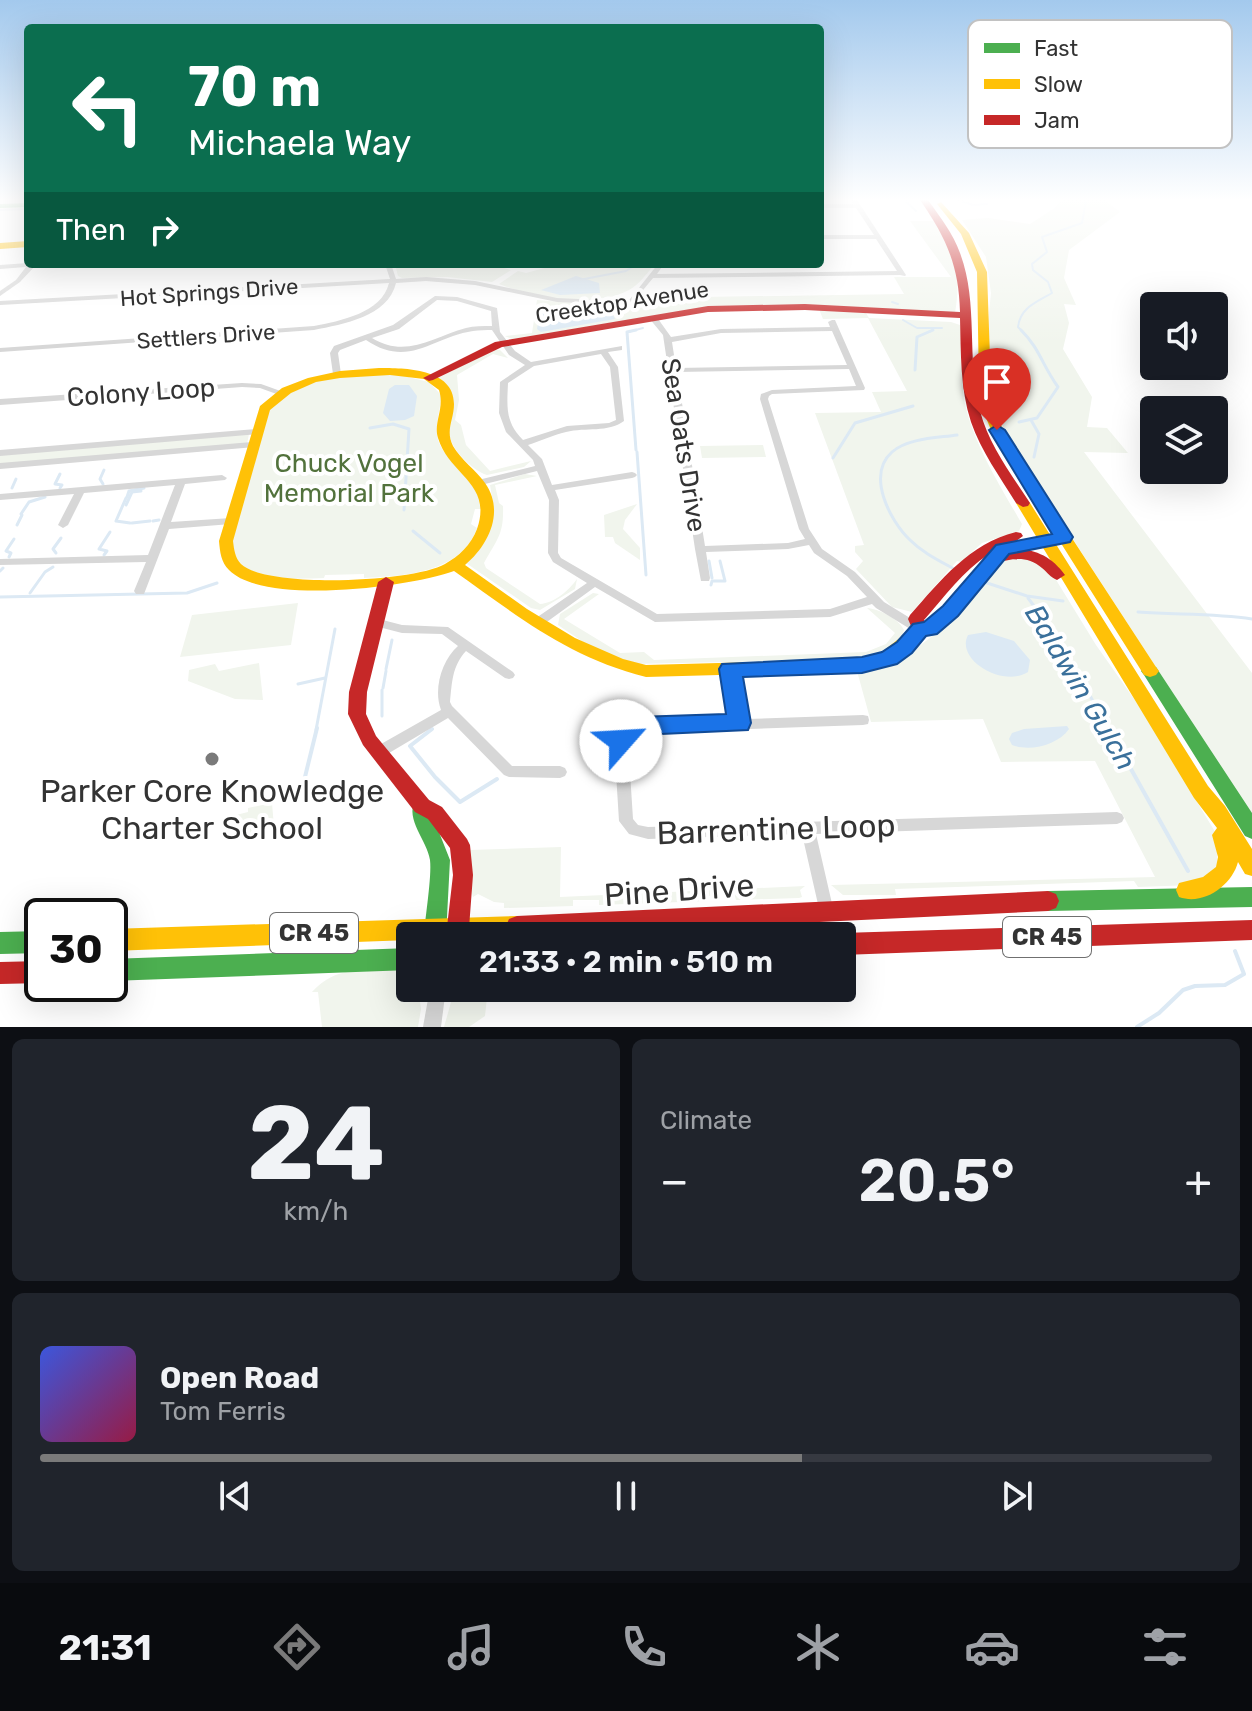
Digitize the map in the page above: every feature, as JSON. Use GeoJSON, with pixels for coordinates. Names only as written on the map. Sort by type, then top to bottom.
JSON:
{"type":"FeatureCollection","features":[{"type":"Feature","properties":{"kind":"main road"},"geometry":{"type":"LineString","coordinates":[[955,248],[963,277],[969,392],[977,424],[994,457],[1201,792],[1229,849],[1227,868],[1216,883],[1199,889],[1097,893],[1078,899]]}},
{"type":"Feature","properties":{"kind":"main road"},"geometry":{"type":"LineString","coordinates":[[971,248],[981,270],[985,299],[985,386],[992,418],[1007,450],[1252,830]]}},
{"type":"Feature","properties":{"kind":"main road","name":"Creektop Avenue"},"geometry":{"type":"LineString","coordinates":[[429,378],[481,351],[504,343],[723,308],[878,311],[966,319]]}},
{"type":"Feature","properties":{"kind":"main road"},"geometry":{"type":"LineString","coordinates":[[397,372],[429,378],[440,385],[447,396],[442,425],[446,444],[481,482],[487,504],[482,533],[472,549],[454,564],[424,577],[386,582],[283,584],[254,579],[235,568],[227,556],[226,541],[264,409],[282,393],[309,380],[337,374],[397,372]]}},
{"type":"Feature","properties":{"kind":"main road"},"geometry":{"type":"LineString","coordinates":[[920,629],[916,619],[984,548],[996,541],[1063,537]]}},
{"type":"Feature","properties":{"kind":"main road"},"geometry":{"type":"LineString","coordinates":[[454,564],[592,655],[621,668],[646,671],[876,663],[900,651],[920,629],[930,629],[1008,547],[1044,538]]}},
{"type":"Feature","properties":{"kind":"main road"},"geometry":{"type":"LineString","coordinates":[[997,558],[1020,553],[1044,560],[1054,569],[1078,610],[1093,619]]}},
{"type":"Feature","properties":{"kind":"main road"},"geometry":{"type":"LineString","coordinates":[[386,582],[356,707],[360,725],[379,752],[422,806],[442,821],[462,850],[457,922]]}},
{"type":"Feature","properties":{"kind":"main road"},"geometry":{"type":"LineString","coordinates":[[1201,792],[1218,812],[1252,867]]}},
{"type":"Feature","properties":{"kind":"main road"},"geometry":{"type":"LineString","coordinates":[[422,806],[423,817],[441,863],[435,922]]}},
{"type":"Feature","properties":{"kind":"main road","name":"Pine Drive"},"geometry":{"type":"LineString","coordinates":[[631,922],[825,908],[1078,899],[1101,902],[1252,897]]}},
{"type":"Feature","properties":{"kind":"main road","name":"CR 45"},"geometry":{"type":"LineString","coordinates":[[856,944],[1252,930]]}},
{"type":"Feature","properties":{"kind":"main road","name":"Pine Drive"},"geometry":{"type":"LineString","coordinates":[[128,940],[396,933]]}},
{"type":"Feature","properties":{"kind":"main road"},"geometry":{"type":"LineString","coordinates":[[0,943],[24,942]]}},
{"type":"Feature","properties":{"kind":"main road","name":"CR 45"},"geometry":{"type":"LineString","coordinates":[[128,969],[396,960]]}},
{"type":"Feature","properties":{"kind":"main road"},"geometry":{"type":"LineString","coordinates":[[0,973],[24,972]]}},
{"type":"Feature","properties":{"kind":"street"},"geometry":{"type":"LineString","coordinates":[[652,276],[902,274],[885,248]]}},
{"type":"Feature","properties":{"kind":"street"},"geometry":{"type":"LineString","coordinates":[[0,267],[24,266]]}},
{"type":"Feature","properties":{"kind":"street"},"geometry":{"type":"LineString","coordinates":[[0,294],[29,268]]}},
{"type":"Feature","properties":{"kind":"street"},"geometry":{"type":"LineString","coordinates":[[390,268],[391,281]]}},
{"type":"Feature","properties":{"kind":"street"},"geometry":{"type":"LineString","coordinates":[[652,276],[658,268]]}},
{"type":"Feature","properties":{"kind":"street","name":"Hot Springs Drive"},"geometry":{"type":"LineString","coordinates":[[0,303],[391,281],[460,281],[547,299],[607,302],[628,301],[652,276]]}},
{"type":"Feature","properties":{"kind":"street","name":"Settlers Drive"},"geometry":{"type":"LineString","coordinates":[[0,350],[324,326],[375,308],[387,297],[391,281]]}},
{"type":"Feature","properties":{"kind":"street"},"geometry":{"type":"LineString","coordinates":[[337,374],[335,349],[401,324],[430,300],[438,298],[492,309],[497,314],[495,328],[504,343],[515,356],[530,365]]}},
{"type":"Feature","properties":{"kind":"street","name":"Sea Oats Drive"},"geometry":{"type":"LineString","coordinates":[[653,318],[666,332],[668,340],[705,578]]}},
{"type":"Feature","properties":{"kind":"street"},"geometry":{"type":"LineString","coordinates":[[668,340],[721,331],[834,326],[862,387],[859,390],[777,391],[764,396],[810,541],[825,557],[852,575],[874,599],[920,629]]}},
{"type":"Feature","properties":{"kind":"street"},"geometry":{"type":"LineString","coordinates":[[367,338],[385,348],[416,348],[434,344],[468,329],[495,328]]}},
{"type":"Feature","properties":{"kind":"street"},"geometry":{"type":"LineString","coordinates":[[619,348],[530,365],[503,383],[504,415],[510,433],[541,467],[555,504],[554,556],[642,613],[657,618],[830,613],[874,599]]}},
{"type":"Feature","properties":{"kind":"street"},"geometry":{"type":"LineString","coordinates":[[521,444],[565,429],[611,425],[621,420],[614,366],[603,351]]}},
{"type":"Feature","properties":{"kind":"street"},"geometry":{"type":"LineString","coordinates":[[672,370],[853,367]]}},
{"type":"Feature","properties":{"kind":"street","name":"Colony Loop"},"geometry":{"type":"LineString","coordinates":[[0,402],[242,385],[261,386],[282,393]]}},
{"type":"Feature","properties":{"kind":"street"},"geometry":{"type":"LineString","coordinates":[[0,466],[254,439]]}},
{"type":"Feature","properties":{"kind":"street","name":"Colony Loop"},"geometry":{"type":"LineString","coordinates":[[0,453],[254,439]]}},
{"type":"Feature","properties":{"kind":"street"},"geometry":{"type":"LineString","coordinates":[[481,482],[541,467]]}},
{"type":"Feature","properties":{"kind":"street"},"geometry":{"type":"LineString","coordinates":[[550,488],[632,475]]}},
{"type":"Feature","properties":{"kind":"street"},"geometry":{"type":"LineString","coordinates":[[0,497],[222,478]]}},
{"type":"Feature","properties":{"kind":"street"},"geometry":{"type":"LineString","coordinates":[[140,591],[181,482]]}},
{"type":"Feature","properties":{"kind":"street"},"geometry":{"type":"LineString","coordinates":[[63,525],[81,490]]}},
{"type":"Feature","properties":{"kind":"street"},"geometry":{"type":"LineString","coordinates":[[164,526],[231,521]]}},
{"type":"Feature","properties":{"kind":"street"},"geometry":{"type":"LineString","coordinates":[[700,549],[788,546],[810,541]]}},
{"type":"Feature","properties":{"kind":"street"},"geometry":{"type":"LineString","coordinates":[[0,562],[152,558]]}},
{"type":"Feature","properties":{"kind":"street"},"geometry":{"type":"LineString","coordinates":[[540,621],[594,583]]}},
{"type":"Feature","properties":{"kind":"street"},"geometry":{"type":"LineString","coordinates":[[375,622],[402,629],[441,630],[509,675]]}},
{"type":"Feature","properties":{"kind":"street"},"geometry":{"type":"LineString","coordinates":[[372,638],[402,629]]}},
{"type":"Feature","properties":{"kind":"street"},"geometry":{"type":"LineString","coordinates":[[465,646],[449,664],[444,702],[449,711],[509,771],[560,772]]}},
{"type":"Feature","properties":{"kind":"street"},"geometry":{"type":"LineString","coordinates":[[730,669],[740,723]]}},
{"type":"Feature","properties":{"kind":"street"},"geometry":{"type":"LineString","coordinates":[[379,752],[449,711]]}},
{"type":"Feature","properties":{"kind":"street","name":"Barrentine Loop"},"geometry":{"type":"LineString","coordinates":[[863,720],[640,726],[625,731],[621,741],[628,825],[636,831],[648,833],[1117,818]]}},
{"type":"Feature","properties":{"kind":"street"},"geometry":{"type":"LineString","coordinates":[[808,828],[825,908]]}},
{"type":"Feature","properties":{"kind":"street"},"geometry":{"type":"LineString","coordinates":[[432,1027],[436,1002]]}},
{"type":"Feature","properties":{"kind":"green space"},"geometry":{"type":"Polygon","coordinates":[[[930,248],[950,248],[957,276],[955,313],[812,305],[713,306],[512,339],[505,336],[532,333],[537,300],[616,306],[640,298],[904,294],[894,277],[951,277],[930,248]]]}},
{"type":"Feature","properties":{"kind":"green space"},"geometry":{"type":"Polygon","coordinates":[[[980,248],[1072,248],[1064,278],[1076,305],[1064,304],[1069,323],[1063,349],[1092,397],[1087,427],[1107,428],[1128,453],[1084,452],[1252,673],[1252,815],[1006,436],[991,390],[988,323],[991,293],[986,257],[980,248]]]}},
{"type":"Feature","properties":{"kind":"green space"},"geometry":{"type":"Polygon","coordinates":[[[396,268],[511,270],[492,282],[398,276],[396,268]]]}},
{"type":"Feature","properties":{"kind":"green space"},"geometry":{"type":"Polygon","coordinates":[[[544,268],[652,268],[633,288],[615,296],[582,300],[529,294],[499,284],[518,271],[526,273],[544,268]]]}},
{"type":"Feature","properties":{"kind":"green space"},"geometry":{"type":"Polygon","coordinates":[[[819,309],[866,313],[869,318],[960,325],[963,391],[968,416],[988,464],[1022,524],[1019,531],[982,543],[961,562],[957,561],[912,612],[892,607],[856,569],[863,561],[855,552],[855,546],[864,545],[815,413],[881,412],[872,392],[907,391],[868,318],[823,319],[819,309]]]}},
{"type":"Feature","properties":{"kind":"green space"},"geometry":{"type":"Polygon","coordinates":[[[493,350],[500,350],[508,358],[493,354],[457,375],[459,400],[455,420],[461,425],[466,445],[490,471],[531,461],[524,467],[487,475],[469,464],[454,446],[448,428],[452,395],[438,378],[493,350]]]}},
{"type":"Feature","properties":{"kind":"green space","name":"Chuck Vogel Memorial Park"},"geometry":{"type":"Polygon","coordinates":[[[396,374],[429,382],[441,395],[438,440],[448,458],[470,480],[479,498],[480,509],[475,509],[471,524],[477,528],[469,543],[445,563],[397,576],[364,578],[364,574],[325,575],[324,578],[296,579],[251,571],[234,552],[233,536],[268,411],[295,389],[310,383],[344,377],[396,374]]]}},
{"type":"Feature","properties":{"kind":"green space"},"geometry":{"type":"Polygon","coordinates":[[[249,434],[247,444],[0,464],[0,454],[249,434]]]}},
{"type":"Feature","properties":{"kind":"green space"},"geometry":{"type":"Polygon","coordinates":[[[763,445],[766,457],[702,458],[700,446],[763,445]]]}},
{"type":"Feature","properties":{"kind":"green space"},"geometry":{"type":"Polygon","coordinates":[[[525,474],[537,476],[495,485],[499,503],[503,506],[502,524],[484,563],[486,568],[540,604],[561,595],[577,579],[575,589],[540,610],[531,608],[466,563],[493,503],[490,485],[525,474]]]}},
{"type":"Feature","properties":{"kind":"green space"},"geometry":{"type":"Polygon","coordinates":[[[637,504],[625,520],[623,529],[640,548],[640,560],[615,543],[613,537],[605,537],[604,515],[637,504]]]}},
{"type":"Feature","properties":{"kind":"green space"},"geometry":{"type":"Polygon","coordinates":[[[1024,556],[1050,570],[1096,645],[1139,706],[1217,835],[1217,867],[1192,885],[1138,887],[1134,881],[895,889],[896,895],[843,895],[831,885],[1155,877],[1095,761],[1001,762],[983,719],[871,722],[857,671],[892,661],[923,643],[975,593],[978,594],[1003,561],[1024,556]]]}},
{"type":"Feature","properties":{"kind":"green space"},"geometry":{"type":"Polygon","coordinates":[[[593,593],[599,594],[564,619],[620,653],[644,652],[654,660],[866,652],[886,644],[895,633],[867,608],[888,615],[904,630],[893,646],[863,659],[633,664],[598,652],[558,625],[560,614],[593,593]]]}},
{"type":"Feature","properties":{"kind":"green space"},"geometry":{"type":"Polygon","coordinates":[[[298,603],[291,645],[180,657],[192,615],[298,603]]]}},
{"type":"Feature","properties":{"kind":"green space"},"geometry":{"type":"Polygon","coordinates":[[[259,663],[263,700],[235,699],[188,681],[189,670],[215,664],[219,671],[259,663]]]}},
{"type":"Feature","properties":{"kind":"green space"},"geometry":{"type":"Polygon","coordinates":[[[272,803],[274,827],[232,839],[232,816],[248,812],[248,808],[272,803]]]}},
{"type":"Feature","properties":{"kind":"green space"},"geometry":{"type":"Polygon","coordinates":[[[561,847],[560,897],[805,886],[800,890],[802,897],[799,898],[736,900],[734,893],[708,896],[708,901],[599,905],[599,900],[573,900],[573,906],[504,908],[504,903],[478,894],[473,897],[469,850],[561,847]]]}},
{"type":"Feature","properties":{"kind":"green space"},"geometry":{"type":"Polygon","coordinates":[[[396,969],[396,1002],[420,1002],[418,1027],[322,1027],[318,992],[312,992],[331,977],[351,971],[396,969]]]}},
{"type":"Feature","properties":{"kind":"green space"},"geometry":{"type":"Polygon","coordinates":[[[451,1002],[486,1002],[485,1016],[469,1027],[444,1027],[451,1002]]]}},
{"type":"Feature","properties":{"kind":"shaded area"},"geometry":{"type":"Polygon","coordinates":[[[576,276],[599,283],[600,293],[560,295],[541,290],[576,276]]]}},
{"type":"Feature","properties":{"kind":"shaded area"},"geometry":{"type":"Polygon","coordinates":[[[541,308],[612,313],[615,319],[541,332],[537,329],[541,308]]]}},
{"type":"Feature","properties":{"kind":"shaded area"},"geometry":{"type":"Polygon","coordinates":[[[395,385],[409,385],[417,396],[414,416],[405,420],[390,421],[383,413],[389,389],[395,385]]]}},
{"type":"Feature","properties":{"kind":"shaded area"},"geometry":{"type":"Polygon","coordinates":[[[986,632],[1014,641],[1030,660],[1028,672],[1018,676],[995,674],[975,662],[968,654],[968,635],[986,632]]]}},
{"type":"Feature","properties":{"kind":"shaded area"},"geometry":{"type":"Polygon","coordinates":[[[1067,726],[1069,729],[1064,735],[1043,746],[1019,747],[1012,745],[1009,739],[1012,733],[1024,729],[1067,726]]]}},
{"type":"Feature","properties":{"kind":"waterway","name":"Baldwin Gulch"},"geometry":{"type":"LineString","coordinates":[[1021,330],[1018,327],[1022,315],[1030,306],[1052,293],[1048,282],[1033,270],[1032,264],[1047,252],[1046,248]]}},
{"type":"Feature","properties":{"kind":"waterway"},"geometry":{"type":"LineString","coordinates":[[579,280],[631,268]]}},
{"type":"Feature","properties":{"kind":"waterway"},"geometry":{"type":"LineString","coordinates":[[892,302],[898,304]]}},
{"type":"Feature","properties":{"kind":"waterway"},"geometry":{"type":"LineString","coordinates":[[903,320],[917,328],[942,328]]}},
{"type":"Feature","properties":{"kind":"waterway"},"geometry":{"type":"LineString","coordinates":[[633,331],[643,328]]}},
{"type":"Feature","properties":{"kind":"waterway"},"geometry":{"type":"LineString","coordinates":[[915,370],[917,337],[933,330],[929,332]]}},
{"type":"Feature","properties":{"kind":"waterway","name":"Baldwin Gulch"},"geometry":{"type":"LineString","coordinates":[[1019,422],[1037,418],[1058,387],[1033,344],[1021,330]]}},
{"type":"Feature","properties":{"kind":"waterway"},"geometry":{"type":"LineString","coordinates":[[628,332],[633,331]]}},
{"type":"Feature","properties":{"kind":"waterway"},"geometry":{"type":"LineString","coordinates":[[633,331],[627,332],[636,450]]}},
{"type":"Feature","properties":{"kind":"waterway"},"geometry":{"type":"LineString","coordinates":[[833,458],[855,423],[913,406]]}},
{"type":"Feature","properties":{"kind":"waterway"},"geometry":{"type":"LineString","coordinates":[[1031,420],[1039,434],[1034,457]]}},
{"type":"Feature","properties":{"kind":"waterway"},"geometry":{"type":"LineString","coordinates":[[370,428],[393,424],[409,429],[404,510]]}},
{"type":"Feature","properties":{"kind":"waterway","name":"Baldwin Gulch"},"geometry":{"type":"LineString","coordinates":[[956,570],[920,549],[902,532],[884,498],[881,473],[884,462],[899,447],[923,439],[957,435]]}},
{"type":"Feature","properties":{"kind":"waterway"},"geometry":{"type":"LineString","coordinates":[[637,452],[646,575]]}},
{"type":"Feature","properties":{"kind":"waterway"},"geometry":{"type":"LineString","coordinates":[[103,484],[100,479],[104,470]]}},
{"type":"Feature","properties":{"kind":"waterway"},"geometry":{"type":"LineString","coordinates":[[60,474],[55,484],[62,485],[60,488]]}},
{"type":"Feature","properties":{"kind":"waterway"},"geometry":{"type":"LineString","coordinates":[[12,488],[16,479]]}},
{"type":"Feature","properties":{"kind":"waterway"},"geometry":{"type":"LineString","coordinates":[[127,497],[129,491],[144,488]]}},
{"type":"Feature","properties":{"kind":"waterway"},"geometry":{"type":"LineString","coordinates":[[126,505],[132,492],[141,491]]}},
{"type":"Feature","properties":{"kind":"waterway"},"geometry":{"type":"LineString","coordinates":[[21,514],[29,502],[45,497]]}},
{"type":"Feature","properties":{"kind":"waterway"},"geometry":{"type":"LineString","coordinates":[[126,498],[116,521],[130,523]]}},
{"type":"Feature","properties":{"kind":"waterway"},"geometry":{"type":"LineString","coordinates":[[17,525],[22,515]]}},
{"type":"Feature","properties":{"kind":"waterway"},"geometry":{"type":"LineString","coordinates":[[153,521],[159,520]]}},
{"type":"Feature","properties":{"kind":"waterway"},"geometry":{"type":"LineString","coordinates":[[132,523],[150,521]]}},
{"type":"Feature","properties":{"kind":"waterway"},"geometry":{"type":"LineString","coordinates":[[413,531],[440,553]]}},
{"type":"Feature","properties":{"kind":"waterway"},"geometry":{"type":"LineString","coordinates":[[104,555],[107,551],[99,549],[110,532]]}},
{"type":"Feature","properties":{"kind":"waterway"},"geometry":{"type":"LineString","coordinates":[[56,553],[53,549],[61,538]]}},
{"type":"Feature","properties":{"kind":"waterway"},"geometry":{"type":"LineString","coordinates":[[9,557],[11,553],[6,551],[14,539]]}},
{"type":"Feature","properties":{"kind":"waterway"},"geometry":{"type":"LineString","coordinates":[[709,561],[712,578]]}},
{"type":"Feature","properties":{"kind":"waterway"},"geometry":{"type":"LineString","coordinates":[[711,585],[712,581],[725,581],[720,561]]}},
{"type":"Feature","properties":{"kind":"waterway"},"geometry":{"type":"LineString","coordinates":[[30,593],[45,572],[53,567]]}},
{"type":"Feature","properties":{"kind":"waterway"},"geometry":{"type":"LineString","coordinates":[[0,571],[3,568]]}},
{"type":"Feature","properties":{"kind":"waterway","name":"Baldwin Gulch"},"geometry":{"type":"LineString","coordinates":[[981,581],[1027,596],[1063,601]]}},
{"type":"Feature","properties":{"kind":"waterway"},"geometry":{"type":"LineString","coordinates":[[0,597],[187,593],[217,583]]}},
{"type":"Feature","properties":{"kind":"waterway","name":"Baldwin Gulch"},"geometry":{"type":"LineString","coordinates":[[1028,598],[1058,638],[1109,730]]}},
{"type":"Feature","properties":{"kind":"waterway"},"geometry":{"type":"LineString","coordinates":[[1138,612],[1252,619]]}},
{"type":"Feature","properties":{"kind":"waterway"},"geometry":{"type":"LineString","coordinates":[[316,730],[335,629]]}},
{"type":"Feature","properties":{"kind":"waterway"},"geometry":{"type":"LineString","coordinates":[[386,669],[392,640]]}},
{"type":"Feature","properties":{"kind":"waterway"},"geometry":{"type":"LineString","coordinates":[[383,688],[386,671]]}},
{"type":"Feature","properties":{"kind":"waterway"},"geometry":{"type":"LineString","coordinates":[[298,684],[325,678]]}},
{"type":"Feature","properties":{"kind":"waterway"},"geometry":{"type":"LineString","coordinates":[[382,690],[382,716]]}},
{"type":"Feature","properties":{"kind":"waterway"},"geometry":{"type":"LineString","coordinates":[[303,785],[317,728]]}},
{"type":"Feature","properties":{"kind":"waterway","name":"Baldwin Gulch"},"geometry":{"type":"LineString","coordinates":[[1108,728],[1188,871]]}},
{"type":"Feature","properties":{"kind":"waterway"},"geometry":{"type":"LineString","coordinates":[[432,729],[410,746],[435,777]]}},
{"type":"Feature","properties":{"kind":"waterway"},"geometry":{"type":"LineString","coordinates":[[436,778],[460,802],[497,779]]}},
{"type":"Feature","properties":{"kind":"waterway","name":"Baldwin Gulch"},"geometry":{"type":"LineString","coordinates":[[1137,1027],[1159,1013],[1183,990],[1195,986],[1225,985],[1244,974],[1235,951]]}},
{"type":"Feature","properties":{"kind":"traffic: fast"},"geometry":{"type":"LineString","coordinates":[[917,633],[954,609],[1006,547],[1057,539]]}},
{"type":"Feature","properties":{"kind":"traffic: fast"},"geometry":{"type":"LineString","coordinates":[[1150,671],[1252,830]]}},
{"type":"Feature","properties":{"kind":"traffic: fast"},"geometry":{"type":"LineString","coordinates":[[422,806],[423,817],[440,860],[436,922]]}},
{"type":"Feature","properties":{"kind":"traffic: fast"},"geometry":{"type":"LineString","coordinates":[[1048,901],[1252,897]]}},
{"type":"Feature","properties":{"kind":"traffic: fast"},"geometry":{"type":"LineString","coordinates":[[0,943],[24,942]]}},
{"type":"Feature","properties":{"kind":"traffic: fast"},"geometry":{"type":"LineString","coordinates":[[128,969],[396,960]]}},
{"type":"Feature","properties":{"kind":"traffic: slow"},"geometry":{"type":"LineString","coordinates":[[972,248],[982,272],[985,386],[990,413],[1000,437],[1150,671]]}},
{"type":"Feature","properties":{"kind":"traffic: slow"},"geometry":{"type":"LineString","coordinates":[[369,372],[416,374],[438,382],[445,390],[448,405],[443,436],[455,457],[479,484],[488,506],[485,526],[475,547],[452,567],[408,579],[376,583],[278,583],[253,577],[237,569],[230,560],[226,541],[264,409],[287,391],[312,380],[369,372]]}},
{"type":"Feature","properties":{"kind":"traffic: slow"},"geometry":{"type":"LineString","coordinates":[[1023,503],[1201,792],[1218,812],[1252,867]]}},
{"type":"Feature","properties":{"kind":"traffic: slow"},"geometry":{"type":"LineString","coordinates":[[454,564],[569,642],[594,655],[646,671],[859,665],[888,657],[917,633]]}},
{"type":"Feature","properties":{"kind":"traffic: slow"},"geometry":{"type":"LineString","coordinates":[[1187,890],[1209,884],[1223,873],[1228,857],[1222,835]]}},
{"type":"Feature","properties":{"kind":"traffic: slow"},"geometry":{"type":"LineString","coordinates":[[128,939],[396,930]]}},
{"type":"Feature","properties":{"kind":"traffic: jam"},"geometry":{"type":"LineString","coordinates":[[954,248],[962,278],[968,381],[974,411],[995,459],[1023,503]]}},
{"type":"Feature","properties":{"kind":"traffic: jam"},"geometry":{"type":"LineString","coordinates":[[429,378],[499,344],[708,309],[805,307],[966,315]]}},
{"type":"Feature","properties":{"kind":"traffic: jam"},"geometry":{"type":"LineString","coordinates":[[920,629],[916,619],[960,570],[986,549],[1016,536]]}},
{"type":"Feature","properties":{"kind":"traffic: jam"},"geometry":{"type":"LineString","coordinates":[[997,558],[1014,554],[1030,555],[1045,562],[1057,575]]}},
{"type":"Feature","properties":{"kind":"traffic: jam"},"geometry":{"type":"LineString","coordinates":[[386,582],[358,692],[357,714],[369,740],[422,806],[435,813],[460,845],[463,875],[459,922]]}},
{"type":"Feature","properties":{"kind":"traffic: jam"},"geometry":{"type":"LineString","coordinates":[[597,922],[1048,901]]}},
{"type":"Feature","properties":{"kind":"traffic: jam"},"geometry":{"type":"LineString","coordinates":[[856,944],[1252,930]]}},
{"type":"Feature","properties":{"kind":"traffic: jam"},"geometry":{"type":"LineString","coordinates":[[0,973],[24,972]]}},
{"type":"Feature","properties":{"kind":"place","name":"Parker Core Knowledge Charter School"},"geometry":{"type":"Point","coordinates":[212,759]}},
{"type":"Feature","properties":{"kind":"route"},"geometry":{"type":"LineString","coordinates":[[621,741],[625,731],[636,726],[740,723],[730,669],[862,665],[889,658],[904,648],[920,629],[930,629],[951,611],[1003,549],[1063,537],[997,430]]}}]}
